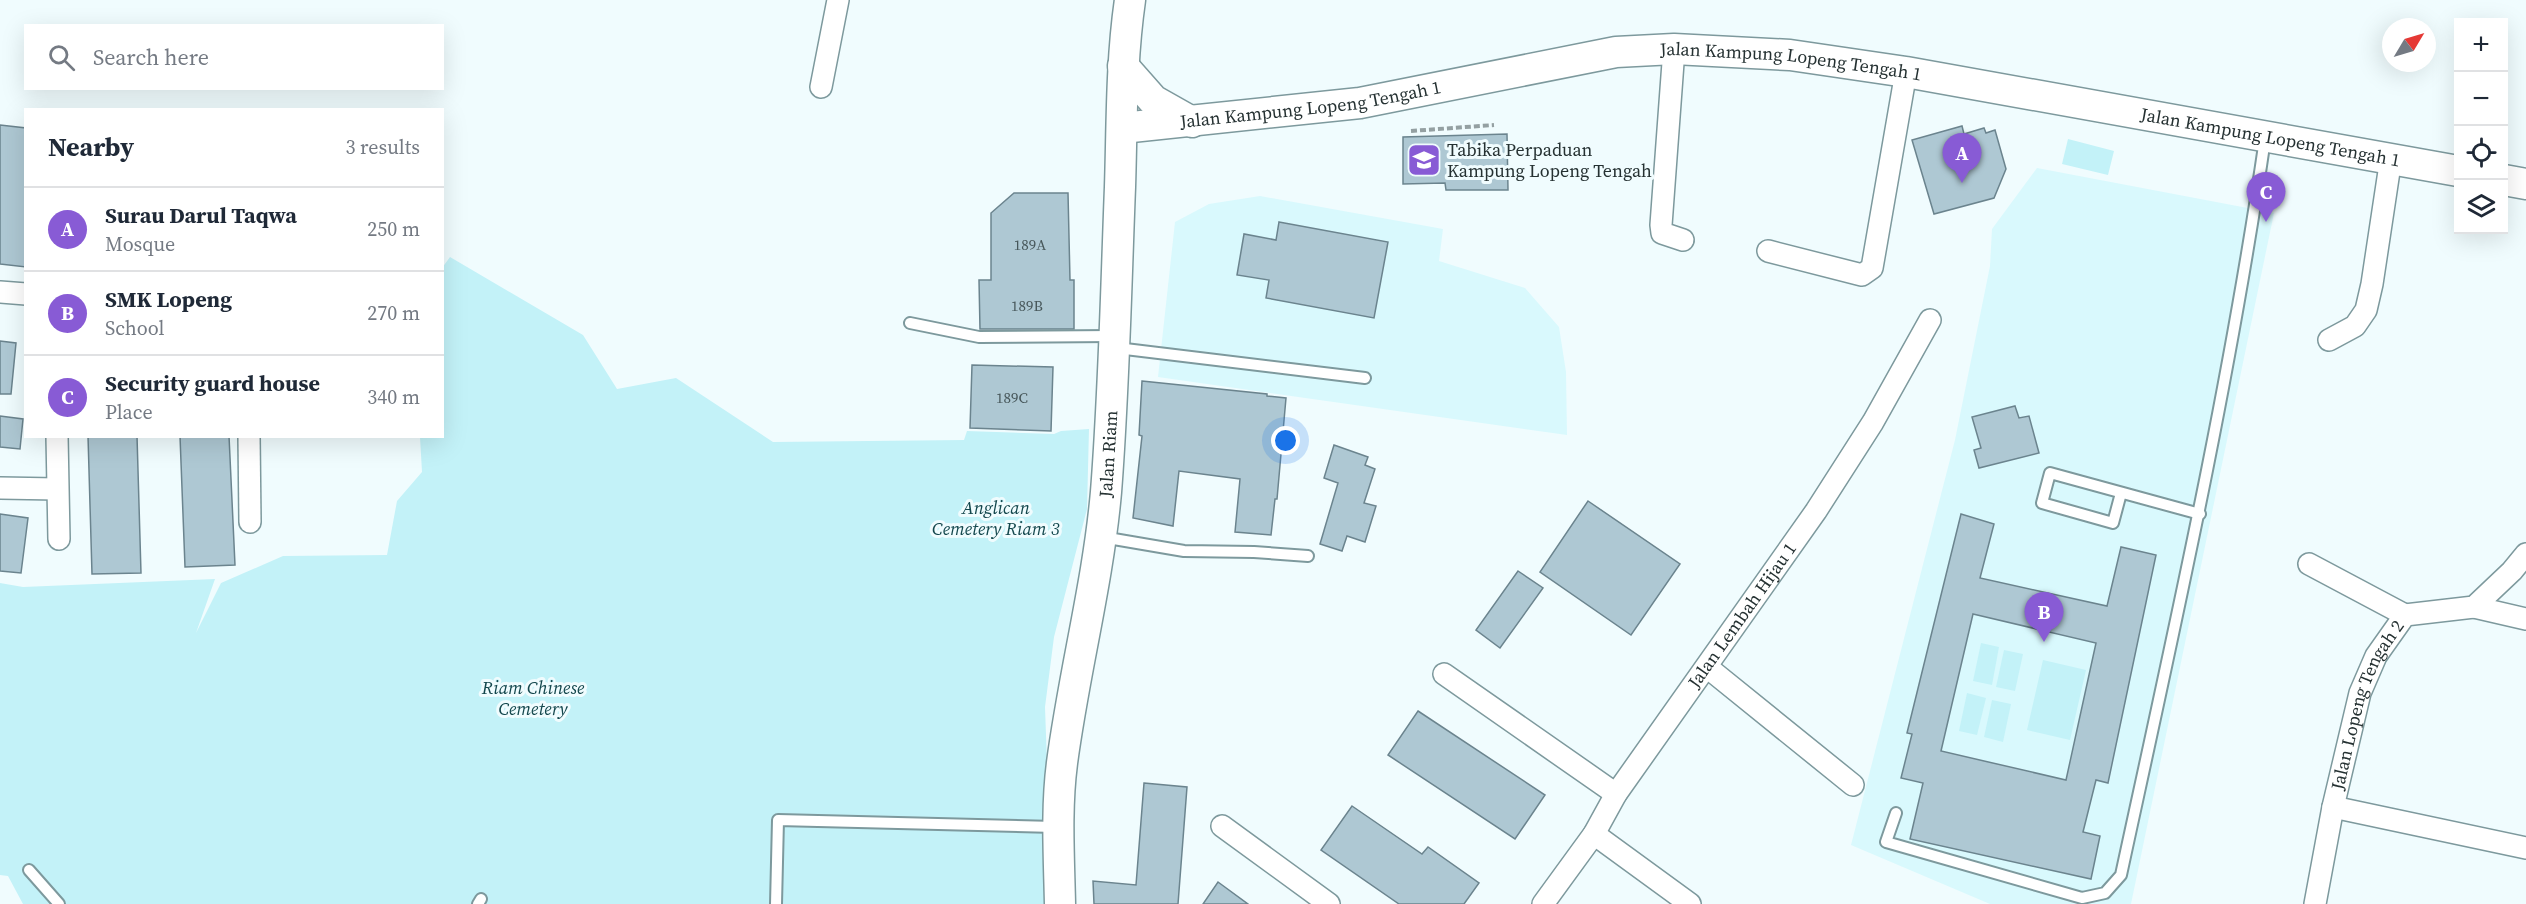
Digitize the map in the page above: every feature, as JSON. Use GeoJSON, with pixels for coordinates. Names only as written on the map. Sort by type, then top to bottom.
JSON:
{"type":"FeatureCollection","features":[{"type":"Feature","properties":{"kind":"street"},"geometry":{"type":"LineString","coordinates":[[821,87],[838,0]]}},
{"type":"Feature","properties":{"kind":"street","name":"Jalan Riam"},"geometry":{"type":"LineString","coordinates":[[1060,904],[1059,827],[1062,765],[1102,537],[1114,342],[1123,66],[1130,0]]}},
{"type":"Feature","properties":{"kind":"street"},"geometry":{"type":"LineString","coordinates":[[1674,49],[1661,225],[1662,233],[1683,240]]}},
{"type":"Feature","properties":{"kind":"street","name":"Jalan Kampung Lopeng Tengah 1"},"geometry":{"type":"LineString","coordinates":[[1122,128],[1360,103],[1616,52],[1674,49],[1790,55],[1906,72],[2454,170]]}},
{"type":"Feature","properties":{"kind":"street"},"geometry":{"type":"LineString","coordinates":[[1123,66],[1153,100],[1192,122]]}},
{"type":"Feature","properties":{"kind":"street"},"geometry":{"type":"LineString","coordinates":[[1768,251],[1862,275],[1872,268],[1906,72]]}},
{"type":"Feature","properties":{"kind":"street"},"geometry":{"type":"LineString","coordinates":[[1120,170],[1142,147],[1192,122]]}},
{"type":"Feature","properties":{"kind":"street"},"geometry":{"type":"LineString","coordinates":[[2329,340],[2355,326],[2366,310],[2391,158]]}},
{"type":"Feature","properties":{"kind":"street"},"geometry":{"type":"LineString","coordinates":[[2508,181],[2526,184]]}},
{"type":"Feature","properties":{"kind":"street"},"geometry":{"type":"LineString","coordinates":[[0,292],[24,294]]}},
{"type":"Feature","properties":{"kind":"street","name":"Jalan Lembah Hijau 1"},"geometry":{"type":"LineString","coordinates":[[1543,904],[1594,834],[1616,795],[1816,512],[1854,452],[1930,320]]}},
{"type":"Feature","properties":{"kind":"street"},"geometry":{"type":"LineString","coordinates":[[57,438],[59,539]]}},
{"type":"Feature","properties":{"kind":"street"},"geometry":{"type":"LineString","coordinates":[[249,438],[250,522]]}},
{"type":"Feature","properties":{"kind":"street"},"geometry":{"type":"LineString","coordinates":[[0,488],[57,489]]}},
{"type":"Feature","properties":{"kind":"street"},"geometry":{"type":"LineString","coordinates":[[2474,606],[2512,571],[2526,554]]}},
{"type":"Feature","properties":{"kind":"street"},"geometry":{"type":"LineString","coordinates":[[2309,564],[2405,615]]}},
{"type":"Feature","properties":{"kind":"street"},"geometry":{"type":"LineString","coordinates":[[2474,606],[2526,619]]}},
{"type":"Feature","properties":{"kind":"street","name":"Jalan Lopeng Tengah 2"},"geometry":{"type":"LineString","coordinates":[[2315,904],[2333,807],[2360,693],[2376,657],[2405,615],[2474,606]]}},
{"type":"Feature","properties":{"kind":"street"},"geometry":{"type":"LineString","coordinates":[[1707,667],[1853,785]]}},
{"type":"Feature","properties":{"kind":"street"},"geometry":{"type":"LineString","coordinates":[[1444,674],[1616,795]]}},
{"type":"Feature","properties":{"kind":"street"},"geometry":{"type":"LineString","coordinates":[[2333,807],[2526,848]]}},
{"type":"Feature","properties":{"kind":"street"},"geometry":{"type":"LineString","coordinates":[[1222,826],[1329,904]]}},
{"type":"Feature","properties":{"kind":"street"},"geometry":{"type":"LineString","coordinates":[[1594,834],[1690,904]]}},
{"type":"Feature","properties":{"kind":"lane"},"geometry":{"type":"LineString","coordinates":[[1896,813],[1886,842],[2082,898],[2105,893],[2121,875],[2200,514],[2255,208],[2265,135]]}},
{"type":"Feature","properties":{"kind":"lane"},"geometry":{"type":"LineString","coordinates":[[910,323],[979,337],[1114,342],[1365,378]]}},
{"type":"Feature","properties":{"kind":"lane"},"geometry":{"type":"LineString","coordinates":[[2121,493],[2113,523],[2042,503],[2050,473],[2200,514]]}},
{"type":"Feature","properties":{"kind":"lane"},"geometry":{"type":"LineString","coordinates":[[1102,537],[1184,551],[1254,552],[1308,556]]}},
{"type":"Feature","properties":{"kind":"lane"},"geometry":{"type":"LineString","coordinates":[[776,904],[778,820],[1059,827]]}},
{"type":"Feature","properties":{"kind":"lane"},"geometry":{"type":"LineString","coordinates":[[29,870],[59,904]]}},
{"type":"Feature","properties":{"kind":"path"},"geometry":{"type":"LineString","coordinates":[[1411,131],[1494,125]]}},
{"type":"Feature","properties":{"kind":"shaded area"},"geometry":{"type":"Polygon","coordinates":[[[2037,168],[2274,213],[2131,904],[1990,904],[1851,845],[1955,440],[1990,266],[1992,229],[2037,168]]]}},
{"type":"Feature","properties":{"kind":"shaded area"},"geometry":{"type":"Polygon","coordinates":[[[1260,196],[1443,229],[1439,261],[1525,288],[1559,327],[1566,372],[1567,435],[1158,377],[1175,222],[1209,204],[1260,196]]]}},
{"type":"Feature","properties":{"kind":"green space"},"geometry":{"type":"Polygon","coordinates":[[[2068,139],[2114,151],[2108,175],[2062,164],[2068,139]]]}},
{"type":"Feature","properties":{"kind":"green space","name":"Riam Chinese Cemetery"},"geometry":{"type":"Polygon","coordinates":[[[450,257],[583,335],[617,389],[676,378],[773,442],[964,440],[967,431],[1054,434],[1061,431],[1089,429],[1087,509],[1054,637],[1045,707],[1052,904],[23,904],[8,876],[0,875],[0,583],[23,587],[215,579],[196,633],[221,583],[283,556],[387,555],[397,501],[422,472],[420,438],[444,438],[444,265],[450,257]]]}},
{"type":"Feature","properties":{"kind":"green space"},"geometry":{"type":"Polygon","coordinates":[[[1981,643],[1999,647],[1992,685],[1973,681],[1981,643]]]}},
{"type":"Feature","properties":{"kind":"green space"},"geometry":{"type":"Polygon","coordinates":[[[2004,650],[2023,654],[2015,691],[1996,687],[2004,650]]]}},
{"type":"Feature","properties":{"kind":"green space"},"geometry":{"type":"Polygon","coordinates":[[[2043,660],[2086,670],[2070,740],[2027,730],[2043,660]]]}},
{"type":"Feature","properties":{"kind":"green space"},"geometry":{"type":"Polygon","coordinates":[[[1967,693],[1986,698],[1977,735],[1959,731],[1967,693]]]}},
{"type":"Feature","properties":{"kind":"green space"},"geometry":{"type":"Polygon","coordinates":[[[1992,700],[2011,704],[2003,742],[1984,737],[1992,700]]]}},
{"type":"Feature","properties":{"kind":"building"},"geometry":{"type":"Polygon","coordinates":[[[0,125],[24,128],[24,267],[0,264],[0,125]]]}},
{"type":"Feature","properties":{"kind":"building"},"geometry":{"type":"Polygon","coordinates":[[[1962,126],[1964,134],[1984,128],[1986,133],[1995,130],[2006,169],[1994,198],[1934,214],[1912,140],[1962,126]]]}},
{"type":"Feature","properties":{"kind":"building"},"geometry":{"type":"Polygon","coordinates":[[[1507,134],[1508,190],[1446,190],[1445,183],[1403,184],[1403,137],[1507,134]]]}},
{"type":"Feature","properties":{"kind":"building"},"geometry":{"type":"Polygon","coordinates":[[[1014,193],[1068,193],[1070,280],[1074,280],[1074,329],[980,329],[979,280],[991,280],[991,213],[1014,193]]]}},
{"type":"Feature","properties":{"kind":"building"},"geometry":{"type":"Polygon","coordinates":[[[1279,222],[1388,242],[1374,318],[1266,298],[1269,280],[1237,275],[1244,234],[1276,240],[1279,222]]]}},
{"type":"Feature","properties":{"kind":"building"},"geometry":{"type":"Polygon","coordinates":[[[0,341],[16,343],[11,394],[0,394],[0,341]]]}},
{"type":"Feature","properties":{"kind":"building"},"geometry":{"type":"Polygon","coordinates":[[[972,365],[1053,367],[1051,431],[970,428],[972,365]]]}},
{"type":"Feature","properties":{"kind":"building"},"geometry":{"type":"Polygon","coordinates":[[[1142,381],[1286,398],[1277,499],[1275,499],[1271,535],[1235,532],[1240,479],[1179,471],[1173,526],[1133,518],[1142,436],[1139,435],[1142,381]]]}},
{"type":"Feature","properties":{"kind":"building"},"geometry":{"type":"Polygon","coordinates":[[[2015,406],[2019,418],[2029,416],[2039,453],[1979,468],[1974,450],[1981,448],[1972,417],[2015,406]]]}},
{"type":"Feature","properties":{"kind":"building"},"geometry":{"type":"Polygon","coordinates":[[[0,416],[23,419],[20,449],[0,447],[0,416]]]}},
{"type":"Feature","properties":{"kind":"building"},"geometry":{"type":"Polygon","coordinates":[[[88,438],[137,438],[141,573],[92,574],[88,438]]]}},
{"type":"Feature","properties":{"kind":"building"},"geometry":{"type":"Polygon","coordinates":[[[180,438],[229,438],[235,565],[185,567],[180,438]]]}},
{"type":"Feature","properties":{"kind":"building"},"geometry":{"type":"Polygon","coordinates":[[[1334,445],[1368,457],[1365,465],[1375,469],[1364,503],[1376,506],[1365,542],[1347,536],[1342,551],[1320,544],[1338,483],[1324,478],[1334,445]]]}},
{"type":"Feature","properties":{"kind":"building"},"geometry":{"type":"Polygon","coordinates":[[[1588,501],[1680,564],[1631,635],[1540,572],[1588,501]]]}},
{"type":"Feature","properties":{"kind":"building"},"geometry":{"type":"Polygon","coordinates":[[[0,514],[28,518],[21,573],[0,571],[0,514]]]}},
{"type":"Feature","properties":{"kind":"building"},"geometry":{"type":"Polygon","coordinates":[[[1961,514],[1994,524],[1980,578],[2107,606],[2121,547],[2156,555],[2108,783],[2096,780],[2083,832],[2100,836],[2091,879],[1910,839],[1923,783],[1901,778],[1912,734],[1907,733],[1961,514]],[[1973,614],[1941,751],[2066,780],[2096,643],[1973,614]]]}},
{"type":"Feature","properties":{"kind":"building"},"geometry":{"type":"Polygon","coordinates":[[[1518,571],[1543,588],[1500,648],[1476,630],[1518,571]]]}},
{"type":"Feature","properties":{"kind":"building"},"geometry":{"type":"Polygon","coordinates":[[[1418,711],[1545,795],[1515,839],[1388,755],[1418,711]]]}},
{"type":"Feature","properties":{"kind":"building"},"geometry":{"type":"Polygon","coordinates":[[[1144,783],[1187,787],[1178,904],[1094,904],[1093,881],[1136,885],[1144,783]]]}},
{"type":"Feature","properties":{"kind":"building"},"geometry":{"type":"Polygon","coordinates":[[[1352,806],[1422,854],[1428,847],[1479,883],[1464,904],[1399,904],[1321,850],[1352,806]]]}},
{"type":"Feature","properties":{"kind":"building"},"geometry":{"type":"Polygon","coordinates":[[[1218,882],[1248,904],[1203,904],[1218,882]]]}},
{"type":"Feature","properties":{"kind":"place","name":"Tabika Perpaduan Kampung Lopeng Tengah"},"geometry":{"type":"Point","coordinates":[1424,160]}},
{"type":"Feature","properties":{"kind":"place","name":"Surau Darul Taqwa"},"geometry":{"type":"Point","coordinates":[1962,183]}},
{"type":"Feature","properties":{"kind":"place","name":"Security guard house"},"geometry":{"type":"Point","coordinates":[2266,222]}},
{"type":"Feature","properties":{"kind":"place","name":"SMK Lopeng"},"geometry":{"type":"Point","coordinates":[2044,642]}},
{"type":"Feature","properties":{"kind":"park label","name":"Anglican Cemetery Riam 3"},"geometry":{"type":"Point","coordinates":[996,518]}}]}
